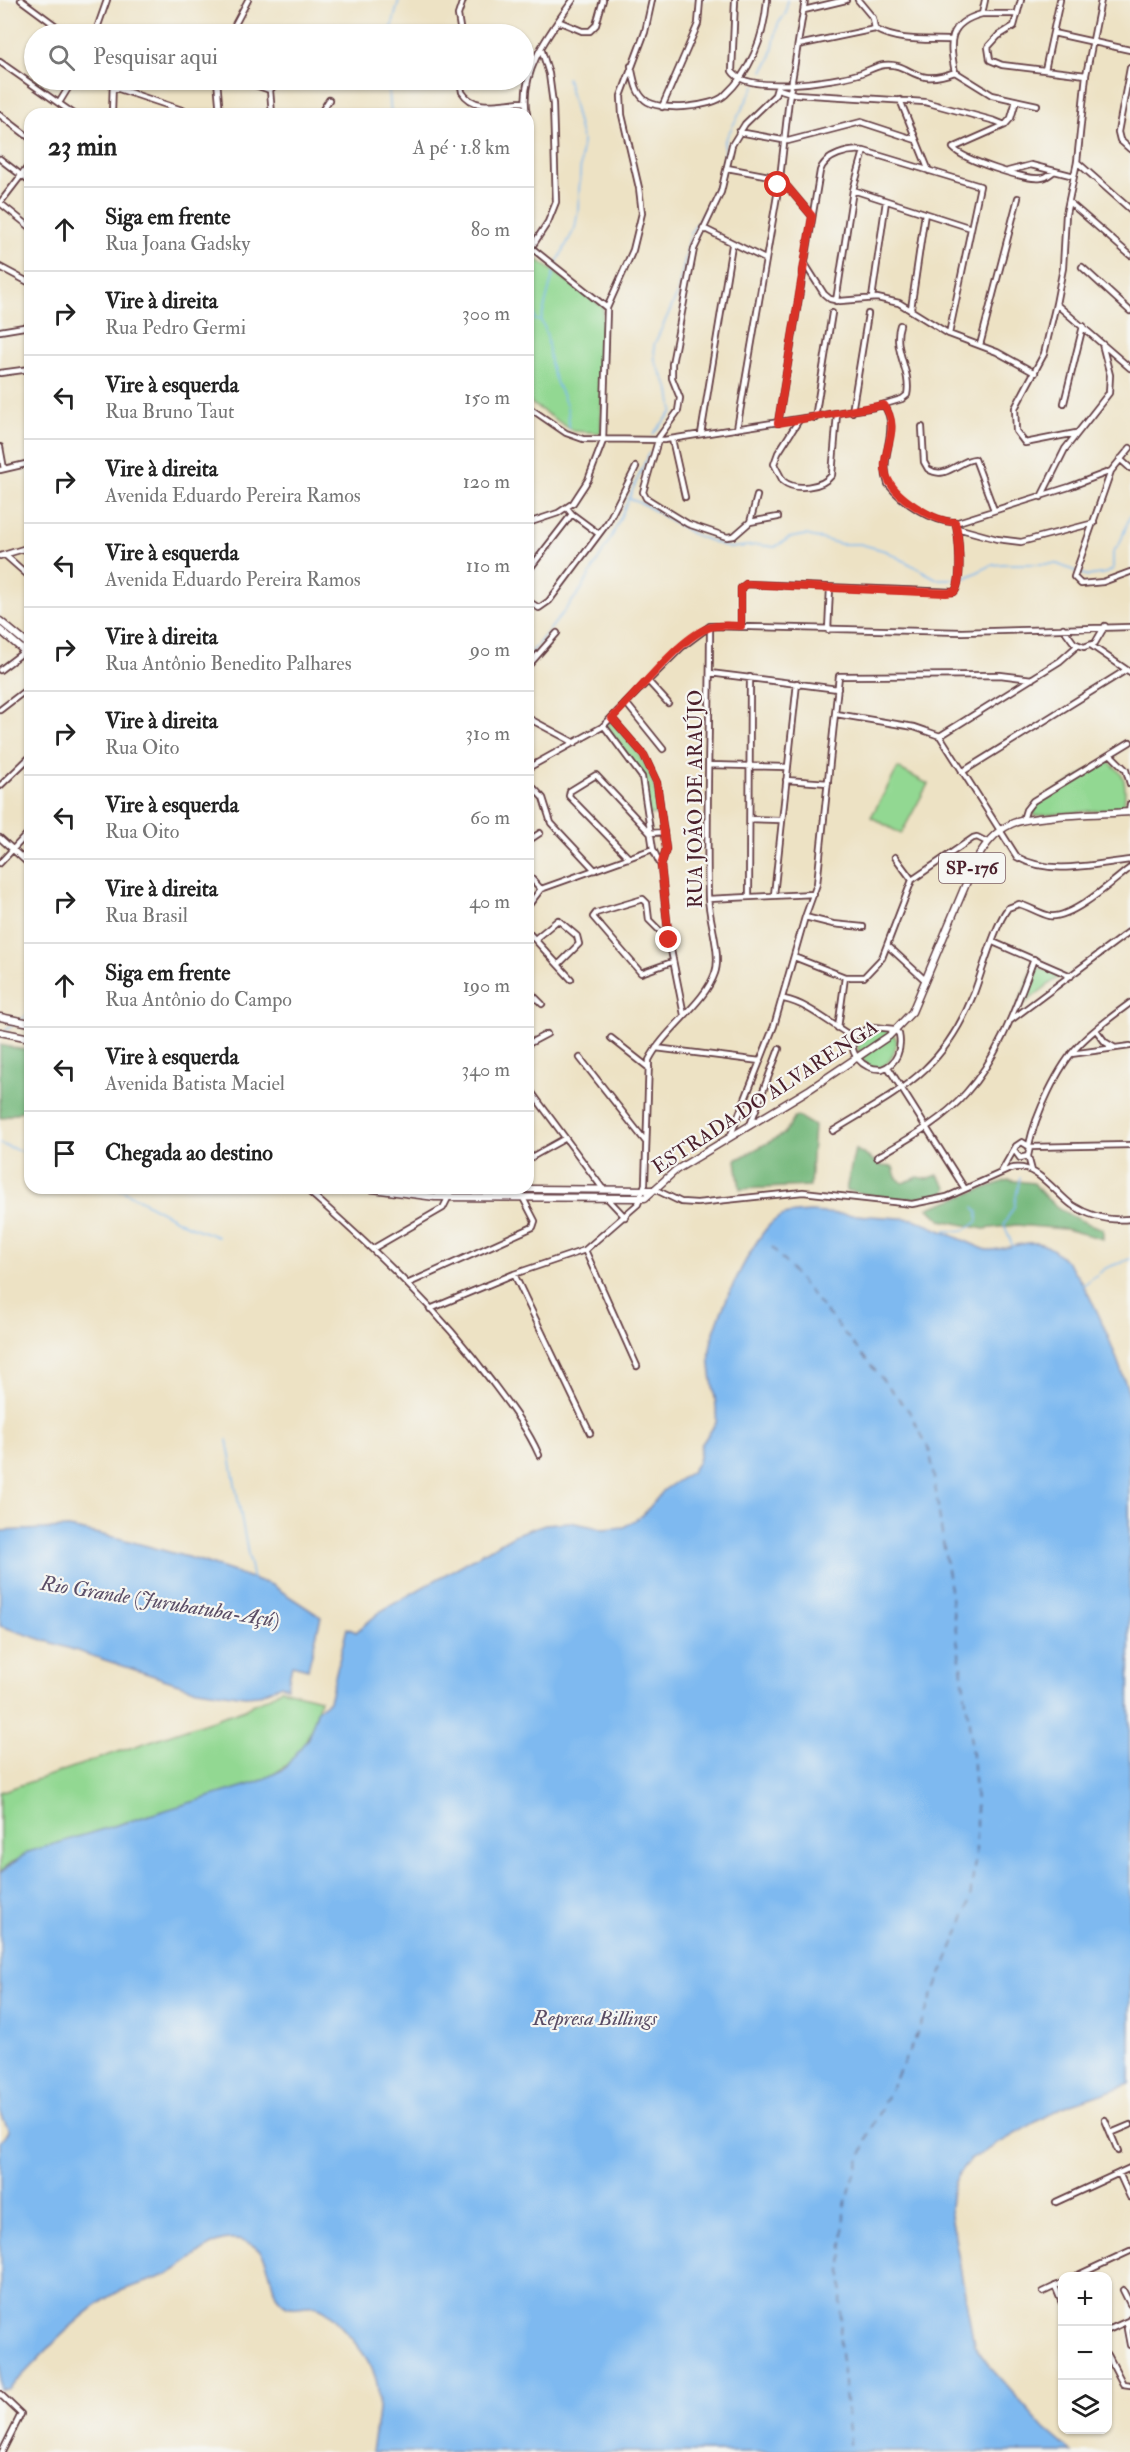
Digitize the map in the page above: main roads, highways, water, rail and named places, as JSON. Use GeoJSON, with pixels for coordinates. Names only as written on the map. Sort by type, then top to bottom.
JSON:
{"type":"FeatureCollection","features":[{"type":"Feature","properties":{"kind":"main road"},"geometry":{"type":"LineString","coordinates":[[0,621],[24,647]]}},
{"type":"Feature","properties":{"kind":"main road"},"geometry":{"type":"LineString","coordinates":[[0,631],[24,648]]}},
{"type":"Feature","properties":{"kind":"main road","name":"ESTRADA DO ALVARENGA"},"geometry":{"type":"LineString","coordinates":[[474,1194],[523,1198],[641,1199],[675,1170],[857,1058],[897,1030],[912,1012],[969,874],[987,842],[999,831],[1023,820],[1129,812]]}},
{"type":"Feature","properties":{"kind":"main road"},"geometry":{"type":"LineString","coordinates":[[0,1017],[24,1022]]}},
{"type":"Feature","properties":{"kind":"main road"},"geometry":{"type":"LineString","coordinates":[[0,1032],[24,1037]]}},
{"type":"Feature","properties":{"kind":"main road"},"geometry":{"type":"LineString","coordinates":[[534,1190],[605,1192],[650,1190]]}},
{"type":"Feature","properties":{"kind":"water","name":"Represa Billings"},"geometry":{"type":"Polygon","coordinates":[[[810,1212],[914,1219],[986,1250],[1037,1243],[1053,1250],[1068,1264],[1095,1306],[1129,1393],[1130,2084],[1060,2108],[970,2160],[955,2183],[950,2209],[974,2345],[990,2367],[1045,2429],[1072,2452],[372,2452],[378,2387],[368,2361],[359,2347],[326,2311],[314,2306],[291,2307],[280,2301],[275,2293],[264,2256],[248,2243],[236,2240],[215,2243],[178,2269],[122,2290],[100,2303],[72,2325],[8,2390],[0,2390],[0,2142],[9,2131],[0,2111],[0,1873],[28,1852],[258,1782],[284,1769],[308,1738],[318,1709],[329,1701],[347,1628],[356,1632],[381,1611],[516,1534],[545,1524],[570,1522],[604,1529],[624,1527],[643,1515],[664,1490],[691,1472],[698,1462],[701,1445],[716,1423],[710,1350],[718,1320],[735,1280],[756,1243],[775,1220],[787,1214],[810,1212]]]}},
{"type":"Feature","properties":{"kind":"water","name":"Rio Grande (Jurubatuba-Açú)"},"geometry":{"type":"Polygon","coordinates":[[[69,1528],[118,1538],[198,1560],[272,1585],[321,1617],[308,1669],[292,1665],[287,1687],[281,1685],[258,1695],[245,1696],[191,1688],[0,1626],[0,1531],[69,1528]]]}},
{"type":"Feature","properties":{"kind":"waterway"},"geometry":{"type":"LineString","coordinates":[[393,24],[399,0]]}},
{"type":"Feature","properties":{"kind":"waterway"},"geometry":{"type":"LineString","coordinates":[[763,71],[770,60],[778,24],[786,13],[787,0]]}},
{"type":"Feature","properties":{"kind":"waterway"},"geometry":{"type":"LineString","coordinates":[[556,264],[575,228],[578,210],[582,140],[567,78]]}},
{"type":"Feature","properties":{"kind":"waterway"},"geometry":{"type":"LineString","coordinates":[[653,434],[673,411],[670,391],[655,361],[654,345],[677,295],[691,233],[708,205],[720,177],[725,155],[724,142],[755,85]]}},
{"type":"Feature","properties":{"kind":"waterway"},"geometry":{"type":"LineString","coordinates":[[389,90],[390,108]]}},
{"type":"Feature","properties":{"kind":"waterway"},"geometry":{"type":"LineString","coordinates":[[541,320],[554,271]]}},
{"type":"Feature","properties":{"kind":"waterway"},"geometry":{"type":"LineString","coordinates":[[534,313],[535,320],[541,321],[546,332],[553,375],[565,402],[569,428]]}},
{"type":"Feature","properties":{"kind":"waterway"},"geometry":{"type":"LineString","coordinates":[[534,649],[581,590],[613,534],[649,453]]}},
{"type":"Feature","properties":{"kind":"waterway"},"geometry":{"type":"LineString","coordinates":[[628,498],[645,505],[695,535],[729,548],[758,545],[775,547],[789,538],[806,535],[841,544],[860,544],[886,551],[937,579],[963,579],[992,565],[1003,564],[1057,564],[1088,576],[1107,573],[1113,569],[1113,552],[1120,543],[1130,516]]}},
{"type":"Feature","properties":{"kind":"waterway"},"geometry":{"type":"LineString","coordinates":[[6,1030],[17,1022]]}},
{"type":"Feature","properties":{"kind":"waterway"},"geometry":{"type":"LineString","coordinates":[[0,1144],[24,1152]]}},
{"type":"Feature","properties":{"kind":"waterway"},"geometry":{"type":"LineString","coordinates":[[1013,1247],[1004,1224],[1014,1207],[1020,1177]]}},
{"type":"Feature","properties":{"kind":"waterway"},"geometry":{"type":"LineString","coordinates":[[129,1194],[184,1224],[218,1237]]}},
{"type":"Feature","properties":{"kind":"waterway"},"geometry":{"type":"LineString","coordinates":[[945,1231],[966,1229],[978,1221],[978,1212],[974,1207]]}},
{"type":"Feature","properties":{"kind":"waterway"},"geometry":{"type":"LineString","coordinates":[[1082,1286],[1106,1268],[1130,1259]]}},
{"type":"Feature","properties":{"kind":"waterway"},"geometry":{"type":"LineString","coordinates":[[227,1440],[253,1581]]}}]}
